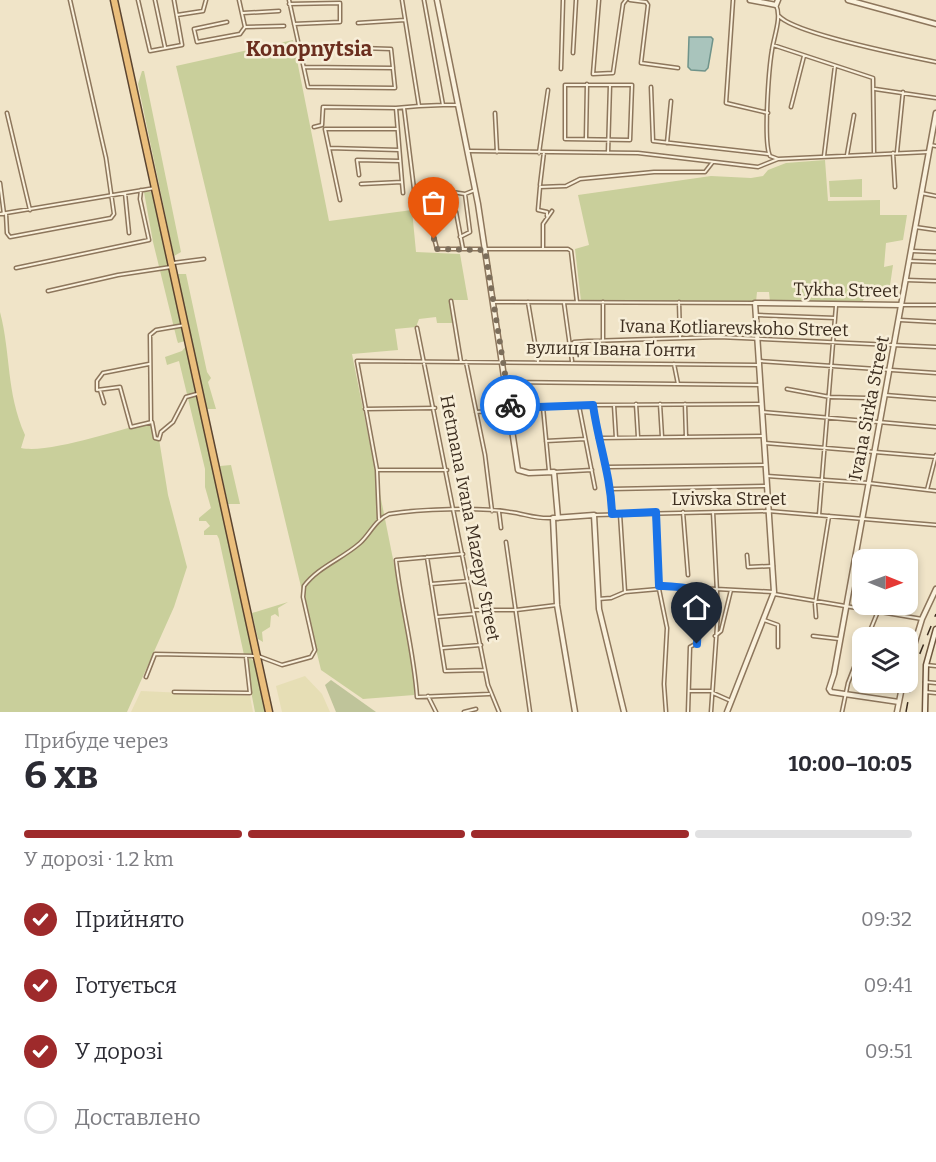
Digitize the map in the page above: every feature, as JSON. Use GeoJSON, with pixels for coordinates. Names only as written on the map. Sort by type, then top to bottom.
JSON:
{"type":"FeatureCollection","features":[{"type":"Feature","properties":{"kind":"highway"},"geometry":{"type":"LineString","coordinates":[[114,0],[269,712]]}},
{"type":"Feature","properties":{"kind":"street"},"geometry":{"type":"LineString","coordinates":[[0,183],[3,214],[10,237],[111,218],[114,214],[100,127],[70,0]]}},
{"type":"Feature","properties":{"kind":"street"},"geometry":{"type":"LineString","coordinates":[[138,0],[149,50],[183,44],[174,0]]}},
{"type":"Feature","properties":{"kind":"street"},"geometry":{"type":"LineString","coordinates":[[155,0],[165,48]]}},
{"type":"Feature","properties":{"kind":"street"},"geometry":{"type":"LineString","coordinates":[[177,15],[203,11],[206,0]]}},
{"type":"Feature","properties":{"kind":"street"},"geometry":{"type":"LineString","coordinates":[[227,22],[194,29],[196,42],[240,34],[245,27],[239,0]]}},
{"type":"Feature","properties":{"kind":"street"},"geometry":{"type":"LineString","coordinates":[[402,0],[419,106]]}},
{"type":"Feature","properties":{"kind":"street"},"geometry":{"type":"LineString","coordinates":[[424,0],[443,105]]}},
{"type":"Feature","properties":{"kind":"street"},"geometry":{"type":"LineString","coordinates":[[437,0],[475,190],[507,382],[518,470],[529,473],[592,470]]}},
{"type":"Feature","properties":{"kind":"street"},"geometry":{"type":"LineString","coordinates":[[561,69],[563,0]]}},
{"type":"Feature","properties":{"kind":"street"},"geometry":{"type":"LineString","coordinates":[[573,53],[576,0]]}},
{"type":"Feature","properties":{"kind":"street"},"geometry":{"type":"LineString","coordinates":[[599,0],[591,72],[612,74],[623,4],[626,0]]}},
{"type":"Feature","properties":{"kind":"street"},"geometry":{"type":"LineString","coordinates":[[630,0],[637,0],[648,5],[641,63],[678,68]]}},
{"type":"Feature","properties":{"kind":"street"},"geometry":{"type":"LineString","coordinates":[[733,0],[726,103],[768,113]]}},
{"type":"Feature","properties":{"kind":"street"},"geometry":{"type":"LineString","coordinates":[[750,0],[776,3],[778,15],[773,45],[768,113],[768,154]]}},
{"type":"Feature","properties":{"kind":"street"},"geometry":{"type":"LineString","coordinates":[[848,0],[936,24]]}},
{"type":"Feature","properties":{"kind":"street"},"geometry":{"type":"LineString","coordinates":[[294,24],[340,22],[340,3],[289,2],[294,24],[299,46],[309,88],[394,88],[390,48],[299,46]]}},
{"type":"Feature","properties":{"kind":"street"},"geometry":{"type":"LineString","coordinates":[[243,13],[279,11]]}},
{"type":"Feature","properties":{"kind":"street"},"geometry":{"type":"LineString","coordinates":[[778,15],[790,25],[865,47],[936,62]]}},
{"type":"Feature","properties":{"kind":"street"},"geometry":{"type":"LineString","coordinates":[[358,23],[405,20]]}},
{"type":"Feature","properties":{"kind":"street"},"geometry":{"type":"LineString","coordinates":[[245,27],[284,26]]}},
{"type":"Feature","properties":{"kind":"street"},"geometry":{"type":"LineString","coordinates":[[773,45],[870,76],[875,90],[874,153]]}},
{"type":"Feature","properties":{"kind":"street"},"geometry":{"type":"LineString","coordinates":[[791,107],[804,56]]}},
{"type":"Feature","properties":{"kind":"street"},"geometry":{"type":"LineString","coordinates":[[824,156],[835,65]]}},
{"type":"Feature","properties":{"kind":"street"},"geometry":{"type":"LineString","coordinates":[[304,67],[393,68]]}},
{"type":"Feature","properties":{"kind":"street"},"geometry":{"type":"LineString","coordinates":[[586,139],[587,84]]}},
{"type":"Feature","properties":{"kind":"street"},"geometry":{"type":"LineString","coordinates":[[587,84],[633,86],[630,140],[564,137],[564,86],[587,84]]}},
{"type":"Feature","properties":{"kind":"street"},"geometry":{"type":"LineString","coordinates":[[608,153],[610,85]]}},
{"type":"Feature","properties":{"kind":"street"},"geometry":{"type":"LineString","coordinates":[[651,87],[651,140],[768,154],[778,159]]}},
{"type":"Feature","properties":{"kind":"street"},"geometry":{"type":"LineString","coordinates":[[539,153],[548,90]]}},
{"type":"Feature","properties":{"kind":"street"},"geometry":{"type":"LineString","coordinates":[[875,90],[936,98]]}},
{"type":"Feature","properties":{"kind":"street"},"geometry":{"type":"LineString","coordinates":[[895,187],[895,153],[903,92]]}},
{"type":"Feature","properties":{"kind":"street"},"geometry":{"type":"LineString","coordinates":[[667,143],[671,101]]}},
{"type":"Feature","properties":{"kind":"street"},"geometry":{"type":"LineString","coordinates":[[314,127],[322,126],[323,107],[404,108],[457,105]]}},
{"type":"Feature","properties":{"kind":"street"},"geometry":{"type":"LineString","coordinates":[[396,108],[403,193]]}},
{"type":"Feature","properties":{"kind":"street"},"geometry":{"type":"LineString","coordinates":[[404,108],[416,198],[452,192],[465,194],[475,190]]}},
{"type":"Feature","properties":{"kind":"street"},"geometry":{"type":"LineString","coordinates":[[7,113],[30,210]]}},
{"type":"Feature","properties":{"kind":"street"},"geometry":{"type":"LineString","coordinates":[[495,113],[497,152]]}},
{"type":"Feature","properties":{"kind":"street","name":"Ivana Sirka Street"},"geometry":{"type":"LineString","coordinates":[[845,694],[829,691],[936,114]]}},
{"type":"Feature","properties":{"kind":"street"},"geometry":{"type":"LineString","coordinates":[[847,155],[854,115]]}},
{"type":"Feature","properties":{"kind":"street"},"geometry":{"type":"LineString","coordinates":[[340,200],[327,127],[397,129]]}},
{"type":"Feature","properties":{"kind":"street"},"geometry":{"type":"LineString","coordinates":[[930,145],[936,146]]}},
{"type":"Feature","properties":{"kind":"street"},"geometry":{"type":"LineString","coordinates":[[329,148],[399,150]]}},
{"type":"Feature","properties":{"kind":"street"},"geometry":{"type":"LineString","coordinates":[[468,151],[670,155],[762,167],[778,159],[928,152]]}},
{"type":"Feature","properties":{"kind":"street"},"geometry":{"type":"LineString","coordinates":[[544,152],[538,210],[547,212],[547,216]]}},
{"type":"Feature","properties":{"kind":"street"},"geometry":{"type":"LineString","coordinates":[[359,175],[357,160],[400,161]]}},
{"type":"Feature","properties":{"kind":"street"},"geometry":{"type":"LineString","coordinates":[[540,187],[566,186],[580,179],[654,172],[705,172],[712,162]]}},
{"type":"Feature","properties":{"kind":"street"},"geometry":{"type":"LineString","coordinates":[[401,169],[410,166]]}},
{"type":"Feature","properties":{"kind":"street"},"geometry":{"type":"LineString","coordinates":[[361,184],[402,183]]}},
{"type":"Feature","properties":{"kind":"street"},"geometry":{"type":"LineString","coordinates":[[3,214],[155,188]]}},
{"type":"Feature","properties":{"kind":"street"},"geometry":{"type":"LineString","coordinates":[[16,268],[149,240],[141,190]]}},
{"type":"Feature","properties":{"kind":"street"},"geometry":{"type":"LineString","coordinates":[[125,193],[129,233]]}},
{"type":"Feature","properties":{"kind":"street"},"geometry":{"type":"LineString","coordinates":[[921,193],[936,196]]}},
{"type":"Feature","properties":{"kind":"street"},"geometry":{"type":"LineString","coordinates":[[460,237],[470,232],[465,194]]}},
{"type":"Feature","properties":{"kind":"street"},"geometry":{"type":"LineString","coordinates":[[543,249],[545,240],[543,224],[552,211]]}},
{"type":"Feature","properties":{"kind":"street"},"geometry":{"type":"LineString","coordinates":[[456,212],[463,249]]}},
{"type":"Feature","properties":{"kind":"street"},"geometry":{"type":"LineString","coordinates":[[431,226],[437,249],[571,251],[577,302]]}},
{"type":"Feature","properties":{"kind":"street"},"geometry":{"type":"LineString","coordinates":[[915,227],[936,230]]}},
{"type":"Feature","properties":{"kind":"street"},"geometry":{"type":"LineString","coordinates":[[910,251],[936,252]]}},
{"type":"Feature","properties":{"kind":"street"},"geometry":{"type":"LineString","coordinates":[[48,291],[204,259]]}},
{"type":"Feature","properties":{"kind":"street"},"geometry":{"type":"LineString","coordinates":[[908,261],[936,262]]}},
{"type":"Feature","properties":{"kind":"street"},"geometry":{"type":"LineString","coordinates":[[904,280],[936,281]]}},
{"type":"Feature","properties":{"kind":"street"},"geometry":{"type":"LineString","coordinates":[[451,301],[461,362]]}},
{"type":"Feature","properties":{"kind":"street"},"geometry":{"type":"LineString","coordinates":[[494,302],[755,303],[774,593],[728,712]]}},
{"type":"Feature","properties":{"kind":"street"},"geometry":{"type":"LineString","coordinates":[[528,302],[537,361]]}},
{"type":"Feature","properties":{"kind":"street"},"geometry":{"type":"LineString","coordinates":[[603,302],[603,340]]}},
{"type":"Feature","properties":{"kind":"street"},"geometry":{"type":"LineString","coordinates":[[564,303],[572,347],[572,361]]}},
{"type":"Feature","properties":{"kind":"street"},"geometry":{"type":"LineString","coordinates":[[679,303],[680,338]]}},
{"type":"Feature","properties":{"kind":"street","name":"Tykha Street"},"geometry":{"type":"LineString","coordinates":[[755,303],[936,305]]}},
{"type":"Feature","properties":{"kind":"street"},"geometry":{"type":"LineString","coordinates":[[819,515],[837,304]]}},
{"type":"Feature","properties":{"kind":"street"},"geometry":{"type":"LineString","coordinates":[[755,315],[835,318]]}},
{"type":"Feature","properties":{"kind":"street"},"geometry":{"type":"LineString","coordinates":[[899,320],[936,322]]}},
{"type":"Feature","properties":{"kind":"street"},"geometry":{"type":"LineString","coordinates":[[185,325],[153,332],[150,335],[149,363],[154,438],[159,439],[160,432],[173,422],[186,396],[200,393]]}},
{"type":"Feature","properties":{"kind":"street","name":"Hetmana Ivana Mazepy Street"},"geometry":{"type":"LineString","coordinates":[[417,328],[426,362],[490,694],[499,712]]}},
{"type":"Feature","properties":{"kind":"street","name":"Ivana Kotliarevskoho Street"},"geometry":{"type":"LineString","coordinates":[[572,347],[574,342],[680,338],[936,347]]}},
{"type":"Feature","properties":{"kind":"street","name":"вулиця Івана Ґонти"},"geometry":{"type":"LineString","coordinates":[[365,410],[356,362],[759,363],[831,365],[936,373]]}},
{"type":"Feature","properties":{"kind":"street"},"geometry":{"type":"LineString","coordinates":[[466,362],[492,511]]}},
{"type":"Feature","properties":{"kind":"street"},"geometry":{"type":"LineString","coordinates":[[104,404],[100,390],[96,388],[97,381],[103,373],[149,363]]}},
{"type":"Feature","properties":{"kind":"street"},"geometry":{"type":"LineString","coordinates":[[674,364],[678,384]]}},
{"type":"Feature","properties":{"kind":"street"},"geometry":{"type":"LineString","coordinates":[[507,382],[761,384]]}},
{"type":"Feature","properties":{"kind":"street"},"geometry":{"type":"LineString","coordinates":[[100,390],[120,387],[131,426],[152,422]]}},
{"type":"Feature","properties":{"kind":"street"},"geometry":{"type":"LineString","coordinates":[[787,389],[828,396],[867,398]]}},
{"type":"Feature","properties":{"kind":"street"},"geometry":{"type":"LineString","coordinates":[[885,395],[936,399]]}},
{"type":"Feature","properties":{"kind":"street"},"geometry":{"type":"LineString","coordinates":[[636,404],[638,438]]}},
{"type":"Feature","properties":{"kind":"street"},"geometry":{"type":"LineString","coordinates":[[660,404],[662,438]]}},
{"type":"Feature","properties":{"kind":"street"},"geometry":{"type":"LineString","coordinates":[[685,404],[686,438]]}},
{"type":"Feature","properties":{"kind":"street"},"geometry":{"type":"LineString","coordinates":[[476,412],[510,408],[593,405],[761,404]]}},
{"type":"Feature","properties":{"kind":"street"},"geometry":{"type":"LineString","coordinates":[[593,405],[598,438],[611,489],[612,514]]}},
{"type":"Feature","properties":{"kind":"street"},"geometry":{"type":"LineString","coordinates":[[614,405],[616,438]]}},
{"type":"Feature","properties":{"kind":"street"},"geometry":{"type":"LineString","coordinates":[[579,406],[595,488]]}},
{"type":"Feature","properties":{"kind":"street"},"geometry":{"type":"LineString","coordinates":[[543,407],[555,518],[557,605],[575,712]]}},
{"type":"Feature","properties":{"kind":"street"},"geometry":{"type":"LineString","coordinates":[[146,677],[155,654],[258,656],[282,665],[315,654],[303,597],[304,586],[313,576],[363,541],[379,519],[376,470],[365,410],[435,408]]}},
{"type":"Feature","properties":{"kind":"street"},"geometry":{"type":"LineString","coordinates":[[762,411],[936,427]]}},
{"type":"Feature","properties":{"kind":"street"},"geometry":{"type":"LineString","coordinates":[[598,438],[763,436]]}},
{"type":"Feature","properties":{"kind":"street"},"geometry":{"type":"LineString","coordinates":[[546,441],[585,439]]}},
{"type":"Feature","properties":{"kind":"street"},"geometry":{"type":"LineString","coordinates":[[764,443],[936,457],[927,490]]}},
{"type":"Feature","properties":{"kind":"street"},"geometry":{"type":"LineString","coordinates":[[607,467],[766,465]]}},
{"type":"Feature","properties":{"kind":"street"},"geometry":{"type":"LineString","coordinates":[[376,470],[447,470]]}},
{"type":"Feature","properties":{"kind":"street"},"geometry":{"type":"LineString","coordinates":[[767,476],[868,483],[936,491]]}},
{"type":"Feature","properties":{"kind":"street"},"geometry":{"type":"LineString","coordinates":[[611,489],[767,486]]}},
{"type":"Feature","properties":{"kind":"street","name":"Lvivska Street"},"geometry":{"type":"LineString","coordinates":[[379,519],[395,513],[492,511],[532,519],[656,512],[768,511],[936,525]]}},
{"type":"Feature","properties":{"kind":"street"},"geometry":{"type":"LineString","coordinates":[[499,512],[501,528]]}},
{"type":"Feature","properties":{"kind":"street"},"geometry":{"type":"LineString","coordinates":[[656,512],[659,588],[667,628],[664,684],[666,712]]}},
{"type":"Feature","properties":{"kind":"street"},"geometry":{"type":"LineString","coordinates":[[683,512],[688,575]]}},
{"type":"Feature","properties":{"kind":"street"},"geometry":{"type":"LineString","coordinates":[[711,712],[718,590],[713,512]]}},
{"type":"Feature","properties":{"kind":"street"},"geometry":{"type":"LineString","coordinates":[[620,514],[625,592]]}},
{"type":"Feature","properties":{"kind":"street"},"geometry":{"type":"LineString","coordinates":[[594,515],[597,599],[624,712]]}},
{"type":"Feature","properties":{"kind":"street"},"geometry":{"type":"LineString","coordinates":[[816,617],[815,601],[829,516]]}},
{"type":"Feature","properties":{"kind":"street"},"geometry":{"type":"LineString","coordinates":[[506,542],[530,712]]}},
{"type":"Feature","properties":{"kind":"street"},"geometry":{"type":"LineString","coordinates":[[463,555],[396,560],[402,610],[415,664],[417,697],[490,694]]}},
{"type":"Feature","properties":{"kind":"street"},"geometry":{"type":"LineString","coordinates":[[747,555],[748,567],[772,567]]}},
{"type":"Feature","properties":{"kind":"street"},"geometry":{"type":"LineString","coordinates":[[427,557],[446,671],[485,670]]}},
{"type":"Feature","properties":{"kind":"street"},"geometry":{"type":"LineString","coordinates":[[431,584],[468,581]]}},
{"type":"Feature","properties":{"kind":"street"},"geometry":{"type":"LineString","coordinates":[[597,599],[612,598],[625,592],[678,586],[684,589],[774,593],[852,607]]}},
{"type":"Feature","properties":{"kind":"street"},"geometry":{"type":"LineString","coordinates":[[688,712],[690,650],[691,646],[697,643],[699,589]]}},
{"type":"Feature","properties":{"kind":"street"},"geometry":{"type":"LineString","coordinates":[[918,632],[936,589]]}},
{"type":"Feature","properties":{"kind":"street"},"geometry":{"type":"LineString","coordinates":[[715,636],[721,631],[731,590]]}},
{"type":"Feature","properties":{"kind":"street"},"geometry":{"type":"LineString","coordinates":[[436,617],[557,605]]}},
{"type":"Feature","properties":{"kind":"street"},"geometry":{"type":"LineString","coordinates":[[897,615],[922,619]]}},
{"type":"Feature","properties":{"kind":"street"},"geometry":{"type":"LineString","coordinates":[[764,620],[778,625],[778,647]]}},
{"type":"Feature","properties":{"kind":"street"},"geometry":{"type":"LineString","coordinates":[[925,712],[926,665],[936,629]]}},
{"type":"Feature","properties":{"kind":"street"},"geometry":{"type":"LineString","coordinates":[[813,636],[839,639]]}},
{"type":"Feature","properties":{"kind":"street"},"geometry":{"type":"LineString","coordinates":[[443,648],[481,645]]}},
{"type":"Feature","properties":{"kind":"street"},"geometry":{"type":"LineString","coordinates":[[174,692],[250,693],[246,657]]}},
{"type":"Feature","properties":{"kind":"street"},"geometry":{"type":"LineString","coordinates":[[926,665],[936,666]]}},
{"type":"Feature","properties":{"kind":"street"},"geometry":{"type":"LineString","coordinates":[[842,712],[852,675]]}},
{"type":"Feature","properties":{"kind":"street"},"geometry":{"type":"LineString","coordinates":[[925,682],[936,683]]}},
{"type":"Feature","properties":{"kind":"street"},"geometry":{"type":"LineString","coordinates":[[690,691],[712,692],[731,701]]}},
{"type":"Feature","properties":{"kind":"street"},"geometry":{"type":"LineString","coordinates":[[926,692],[936,693]]}},
{"type":"Feature","properties":{"kind":"street"},"geometry":{"type":"LineString","coordinates":[[897,712],[901,693]]}},
{"type":"Feature","properties":{"kind":"street"},"geometry":{"type":"LineString","coordinates":[[845,694],[899,702]]}},
{"type":"Feature","properties":{"kind":"street"},"geometry":{"type":"LineString","coordinates":[[428,696],[436,712]]}},
{"type":"Feature","properties":{"kind":"street"},"geometry":{"type":"LineString","coordinates":[[464,712],[476,709]]}},
{"type":"Feature","properties":{"kind":"shaded area"},"geometry":{"type":"Polygon","coordinates":[[[305,676],[322,694],[330,712],[282,712],[276,686],[305,676]]]}},
{"type":"Feature","properties":{"kind":"shaded area"},"geometry":{"type":"Polygon","coordinates":[[[141,691],[250,696],[253,712],[131,712],[141,691]]]}},
{"type":"Feature","properties":{"kind":"green space"},"geometry":{"type":"Polygon","coordinates":[[[293,40],[329,221],[412,210],[416,252],[460,254],[468,300],[450,300],[454,323],[437,323],[436,317],[419,319],[416,327],[395,329],[398,350],[352,354],[414,664],[414,695],[363,699],[321,670],[176,66],[293,40]]]}},
{"type":"Feature","properties":{"kind":"green space"},"geometry":{"type":"Polygon","coordinates":[[[142,71],[144,71],[181,252],[174,256],[138,84],[142,71]]]}},
{"type":"Feature","properties":{"kind":"green space"},"geometry":{"type":"Polygon","coordinates":[[[825,160],[828,201],[880,200],[880,215],[907,215],[903,240],[886,243],[884,267],[893,265],[888,299],[865,295],[863,301],[770,302],[769,292],[757,292],[756,302],[581,301],[575,249],[589,245],[578,195],[711,176],[751,178],[763,176],[768,170],[786,163],[825,160]]]}},
{"type":"Feature","properties":{"kind":"green space"},"geometry":{"type":"Polygon","coordinates":[[[862,179],[862,197],[830,197],[829,181],[862,179]]]}},
{"type":"Feature","properties":{"kind":"green space"},"geometry":{"type":"Polygon","coordinates":[[[144,192],[153,192],[185,341],[178,343],[153,242],[144,192]]]}},
{"type":"Feature","properties":{"kind":"green space"},"geometry":{"type":"Polygon","coordinates":[[[177,274],[186,274],[207,372],[211,378],[208,382],[216,409],[207,409],[177,274]]]}},
{"type":"Feature","properties":{"kind":"green space"},"geometry":{"type":"Polygon","coordinates":[[[0,312],[15,404],[25,435],[21,448],[33,449],[66,444],[152,422],[155,438],[159,439],[168,495],[187,567],[174,607],[127,712],[0,712],[0,312]]]}},
{"type":"Feature","properties":{"kind":"green space"},"geometry":{"type":"Polygon","coordinates":[[[186,346],[254,653],[252,655],[244,655],[219,539],[217,535],[204,535],[204,531],[210,526],[206,521],[199,521],[199,518],[211,508],[205,487],[205,469],[179,361],[167,365],[165,357],[182,351],[186,346]]]}},
{"type":"Feature","properties":{"kind":"green space"},"geometry":{"type":"Polygon","coordinates":[[[231,465],[240,504],[228,504],[220,466],[231,465]]]}},
{"type":"Feature","properties":{"kind":"green space"},"geometry":{"type":"Polygon","coordinates":[[[288,602],[278,608],[279,617],[275,614],[271,616],[270,627],[262,632],[263,642],[258,639],[252,613],[288,602]]]}},
{"type":"Feature","properties":{"kind":"green space"},"geometry":{"type":"Polygon","coordinates":[[[250,658],[257,664],[265,712],[255,712],[245,660],[250,658]]]}},
{"type":"Feature","properties":{"kind":"green space"},"geometry":{"type":"Polygon","coordinates":[[[331,680],[376,712],[336,712],[325,685],[331,680]]]}},
{"type":"Feature","properties":{"kind":"water"},"geometry":{"type":"Polygon","coordinates":[[[689,37],[711,37],[713,39],[708,68],[705,71],[691,70],[688,67],[689,37]]]}},
{"type":"Feature","properties":{"kind":"railway"},"geometry":{"type":"LineString","coordinates":[[906,712],[914,668],[936,614]]}},
{"type":"Feature","properties":{"kind":"way so far"},"geometry":{"type":"LineString","coordinates":[[434,239],[437,249],[485,250],[510,405]]}},
{"type":"Feature","properties":{"kind":"district","name":"Konopnytsia"},"geometry":{"type":"Point","coordinates":[309,49]}},
{"type":"Feature","properties":{"kind":"route"},"geometry":{"type":"LineString","coordinates":[[510,405],[510,408],[593,405],[598,438],[611,489],[612,514],[656,512],[659,586],[699,589],[697,644]]}}]}
